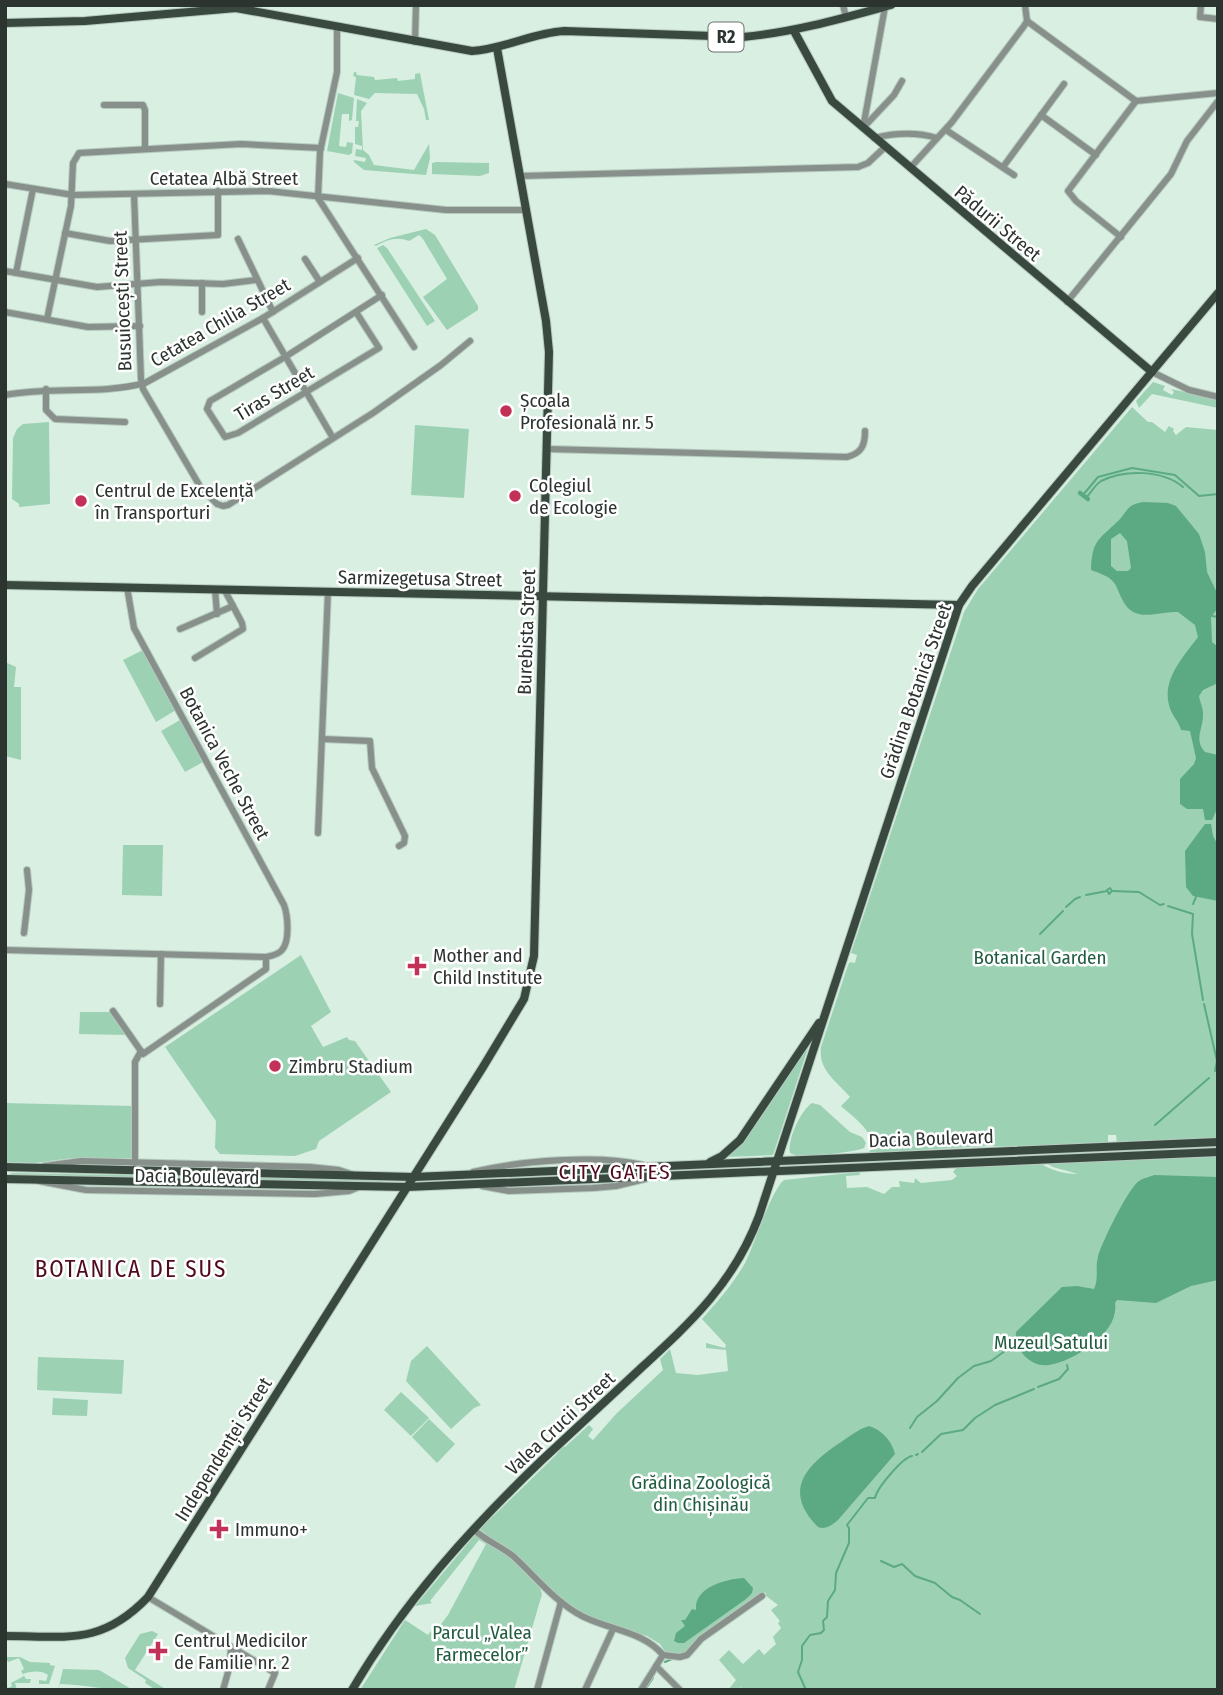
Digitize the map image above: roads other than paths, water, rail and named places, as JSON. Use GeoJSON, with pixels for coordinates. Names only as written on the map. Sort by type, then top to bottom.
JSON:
{"type":"FeatureCollection","features":[{"type":"Feature","properties":{"kind":"main road","name":"R2"},"geometry":{"type":"LineString","coordinates":[[5,23],[93,21],[226,8],[472,51],[497,48],[543,34],[564,31],[743,37],[794,31],[888,6]]}},
{"type":"Feature","properties":{"kind":"main road","name":"Pădurii Street"},"geometry":{"type":"LineString","coordinates":[[794,31],[828,96],[910,169],[1152,372]]}},
{"type":"Feature","properties":{"kind":"main road","name":"Burebista Street"},"geometry":{"type":"LineString","coordinates":[[407,1186],[524,999],[534,956],[549,352],[546,321],[497,48]]}},
{"type":"Feature","properties":{"kind":"main road","name":"Grădina Botanică Street"},"geometry":{"type":"LineString","coordinates":[[774,1172],[959,605],[972,586],[1218,293]]}},
{"type":"Feature","properties":{"kind":"main road","name":"Sarmizegetusa Street"},"geometry":{"type":"LineString","coordinates":[[5,585],[959,605]]}},
{"type":"Feature","properties":{"kind":"main road"},"geometry":{"type":"LineString","coordinates":[[705,1175],[706,1163],[722,1156],[740,1140],[825,1014]]}},
{"type":"Feature","properties":{"kind":"main road","name":"Dacia Boulevard"},"geometry":{"type":"LineString","coordinates":[[5,1167],[414,1177],[1218,1142]]}},
{"type":"Feature","properties":{"kind":"main road"},"geometry":{"type":"LineString","coordinates":[[982,1162],[983,1152]]}},
{"type":"Feature","properties":{"kind":"main road","name":"Dacia Boulevard"},"geometry":{"type":"LineString","coordinates":[[5,1179],[359,1187],[473,1185],[1218,1152]]}},
{"type":"Feature","properties":{"kind":"main road","name":"Valea Crucii Street"},"geometry":{"type":"LineString","coordinates":[[352,1690],[390,1630],[419,1591],[472,1529],[710,1301],[730,1275],[751,1238],[774,1172]]}},
{"type":"Feature","properties":{"kind":"main road","name":"Independenței Street"},"geometry":{"type":"LineString","coordinates":[[5,1636],[64,1637],[90,1634],[122,1621],[148,1597],[407,1186]]}},
{"type":"Feature","properties":{"kind":"street"},"geometry":{"type":"LineString","coordinates":[[415,42],[416,5]]}},
{"type":"Feature","properties":{"kind":"street"},"geometry":{"type":"LineString","coordinates":[[843,5],[846,18]]}},
{"type":"Feature","properties":{"kind":"street"},"geometry":{"type":"LineString","coordinates":[[910,169],[946,130],[1027,21],[1025,5]]}},
{"type":"Feature","properties":{"kind":"street"},"geometry":{"type":"LineString","coordinates":[[1201,5],[1200,17],[1218,19]]}},
{"type":"Feature","properties":{"kind":"street"},"geometry":{"type":"LineString","coordinates":[[863,128],[888,6]]}},
{"type":"Feature","properties":{"kind":"street"},"geometry":{"type":"LineString","coordinates":[[1027,21],[1136,101],[1218,93]]}},
{"type":"Feature","properties":{"kind":"street"},"geometry":{"type":"LineString","coordinates":[[338,27],[337,72],[321,148],[317,195],[322,207],[414,347]]}},
{"type":"Feature","properties":{"kind":"street"},"geometry":{"type":"LineString","coordinates":[[863,128],[894,95],[902,81]]}},
{"type":"Feature","properties":{"kind":"street"},"geometry":{"type":"LineString","coordinates":[[1003,167],[1063,84]]}},
{"type":"Feature","properties":{"kind":"street"},"geometry":{"type":"LineString","coordinates":[[1121,237],[1069,194],[1070,188],[1136,101]]}},
{"type":"Feature","properties":{"kind":"street"},"geometry":{"type":"LineString","coordinates":[[1068,302],[1171,174],[1184,145],[1217,102]]}},
{"type":"Feature","properties":{"kind":"street"},"geometry":{"type":"LineString","coordinates":[[104,105],[143,105],[145,148]]}},
{"type":"Feature","properties":{"kind":"street"},"geometry":{"type":"LineString","coordinates":[[1041,114],[1096,155]]}},
{"type":"Feature","properties":{"kind":"street"},"geometry":{"type":"LineString","coordinates":[[946,130],[1014,175]]}},
{"type":"Feature","properties":{"kind":"street"},"geometry":{"type":"LineString","coordinates":[[874,138],[918,134],[937,138]]}},
{"type":"Feature","properties":{"kind":"street"},"geometry":{"type":"LineString","coordinates":[[47,319],[73,195],[73,163],[79,153],[257,144],[321,148]]}},
{"type":"Feature","properties":{"kind":"street"},"geometry":{"type":"LineString","coordinates":[[520,176],[858,167],[868,163],[885,147]]}},
{"type":"Feature","properties":{"kind":"street","name":"Cetatea Albă Street"},"geometry":{"type":"LineString","coordinates":[[5,184],[73,195],[268,191],[446,210],[527,211]]}},
{"type":"Feature","properties":{"kind":"street"},"geometry":{"type":"LineString","coordinates":[[16,273],[33,189]]}},
{"type":"Feature","properties":{"kind":"street"},"geometry":{"type":"LineString","coordinates":[[65,233],[101,240],[218,235],[218,191]]}},
{"type":"Feature","properties":{"kind":"street","name":"Busuiocești Street"},"geometry":{"type":"LineString","coordinates":[[134,194],[141,384],[195,479],[211,499],[223,506],[333,438]]}},
{"type":"Feature","properties":{"kind":"street"},"geometry":{"type":"LineString","coordinates":[[238,239],[273,312]]}},
{"type":"Feature","properties":{"kind":"street","name":"Cetatea Chilia Street"},"geometry":{"type":"LineString","coordinates":[[5,395],[46,389],[118,388],[141,384],[175,368],[263,318],[358,258]]}},
{"type":"Feature","properties":{"kind":"street"},"geometry":{"type":"LineString","coordinates":[[305,259],[320,282]]}},
{"type":"Feature","properties":{"kind":"street"},"geometry":{"type":"LineString","coordinates":[[5,271],[97,287],[161,282],[243,283],[256,280]]}},
{"type":"Feature","properties":{"kind":"street"},"geometry":{"type":"LineString","coordinates":[[202,283],[202,312]]}},
{"type":"Feature","properties":{"kind":"street","name":"Tiras Street"},"geometry":{"type":"LineString","coordinates":[[356,312],[379,348],[227,438],[208,411],[206,406],[210,401],[382,295]]}},
{"type":"Feature","properties":{"kind":"street"},"geometry":{"type":"LineString","coordinates":[[5,312],[99,328],[140,326]]}},
{"type":"Feature","properties":{"kind":"street"},"geometry":{"type":"LineString","coordinates":[[263,318],[333,438],[416,383],[470,341]]}},
{"type":"Feature","properties":{"kind":"street","name":"Pădurii Street"},"geometry":{"type":"LineString","coordinates":[[1152,372],[1189,390],[1218,397]]}},
{"type":"Feature","properties":{"kind":"street"},"geometry":{"type":"LineString","coordinates":[[46,389],[46,410],[55,419],[125,422]]}},
{"type":"Feature","properties":{"kind":"street"},"geometry":{"type":"LineString","coordinates":[[547,449],[847,457],[857,453],[864,445],[865,431]]}},
{"type":"Feature","properties":{"kind":"street","name":"Botanica Veche Street"},"geometry":{"type":"LineString","coordinates":[[127,587],[134,628],[286,911],[285,944],[278,954],[266,957]]}},
{"type":"Feature","properties":{"kind":"street"},"geometry":{"type":"LineString","coordinates":[[195,658],[243,629],[233,606],[220,589]]}},
{"type":"Feature","properties":{"kind":"street"},"geometry":{"type":"LineString","coordinates":[[217,614],[220,589]]}},
{"type":"Feature","properties":{"kind":"street"},"geometry":{"type":"LineString","coordinates":[[318,832],[328,591]]}},
{"type":"Feature","properties":{"kind":"street"},"geometry":{"type":"LineString","coordinates":[[180,629],[233,606]]}},
{"type":"Feature","properties":{"kind":"street"},"geometry":{"type":"LineString","coordinates":[[322,739],[370,741],[372,768],[405,836],[404,843],[399,846]]}},
{"type":"Feature","properties":{"kind":"street"},"geometry":{"type":"LineString","coordinates":[[24,933],[29,891],[27,870]]}},
{"type":"Feature","properties":{"kind":"street"},"geometry":{"type":"LineString","coordinates":[[5,950],[266,957],[266,969],[143,1054],[113,1011]]}},
{"type":"Feature","properties":{"kind":"street"},"geometry":{"type":"LineString","coordinates":[[160,1004],[161,954]]}},
{"type":"Feature","properties":{"kind":"street"},"geometry":{"type":"LineString","coordinates":[[135,1163],[135,1062],[141,1051]]}},
{"type":"Feature","properties":{"kind":"street","name":"Dacia Boulevard"},"geometry":{"type":"LineString","coordinates":[[34,1168],[72,1161],[310,1167],[339,1170],[355,1176]]}},
{"type":"Feature","properties":{"kind":"street"},"geometry":{"type":"LineString","coordinates":[[472,1529],[510,1554],[561,1602],[582,1616],[644,1638],[663,1655],[687,1655],[701,1639],[762,1596]]}},
{"type":"Feature","properties":{"kind":"street"},"geometry":{"type":"LineString","coordinates":[[148,1597],[275,1673],[268,1690]]}},
{"type":"Feature","properties":{"kind":"street"},"geometry":{"type":"LineString","coordinates":[[537,1690],[561,1602]]}},
{"type":"Feature","properties":{"kind":"street"},"geometry":{"type":"LineString","coordinates":[[585,1690],[613,1629]]}},
{"type":"Feature","properties":{"kind":"street"},"geometry":{"type":"LineString","coordinates":[[223,1690],[232,1647]]}},
{"type":"Feature","properties":{"kind":"street"},"geometry":{"type":"LineString","coordinates":[[641,1690],[663,1655]]}},
{"type":"Feature","properties":{"kind":"street"},"geometry":{"type":"LineString","coordinates":[[656,1666],[680,1690]]}},
{"type":"Feature","properties":{"kind":"waterway"},"geometry":{"type":"LineString","coordinates":[[50,5],[87,5]]}},
{"type":"Feature","properties":{"kind":"waterway"},"geometry":{"type":"LineString","coordinates":[[1083,495],[1098,477],[1132,468],[1175,475],[1199,496],[1218,494]]}},
{"type":"Feature","properties":{"kind":"waterway"},"geometry":{"type":"LineString","coordinates":[[1086,498],[1101,481],[1121,474],[1155,474],[1183,487]]}},
{"type":"Feature","properties":{"kind":"waterway"},"geometry":{"type":"LineString","coordinates":[[1080,493],[1088,499]]}},
{"type":"Feature","properties":{"kind":"waterway"},"geometry":{"type":"LineString","coordinates":[[1212,616],[1218,617]]}},
{"type":"Feature","properties":{"kind":"waterway"},"geometry":{"type":"LineString","coordinates":[[1110,888],[1112,891],[1109,894],[1107,890],[1110,888]]}},
{"type":"Feature","properties":{"kind":"waterway"},"geometry":{"type":"LineString","coordinates":[[1086,895],[1107,891]]}},
{"type":"Feature","properties":{"kind":"waterway"},"geometry":{"type":"LineString","coordinates":[[1112,891],[1139,892],[1160,905],[1164,904]]}},
{"type":"Feature","properties":{"kind":"waterway"},"geometry":{"type":"LineString","coordinates":[[1066,907],[1080,897]]}},
{"type":"Feature","properties":{"kind":"waterway"},"geometry":{"type":"LineString","coordinates":[[1193,904],[1196,897]]}},
{"type":"Feature","properties":{"kind":"waterway"},"geometry":{"type":"LineString","coordinates":[[1168,906],[1193,914],[1192,934],[1203,1000]]}},
{"type":"Feature","properties":{"kind":"waterway"},"geometry":{"type":"LineString","coordinates":[[1040,934],[1063,911]]}},
{"type":"Feature","properties":{"kind":"waterway"},"geometry":{"type":"LineString","coordinates":[[1204,1004],[1217,1061],[1215,1071]]}},
{"type":"Feature","properties":{"kind":"waterway"},"geometry":{"type":"LineString","coordinates":[[1155,1125],[1209,1078]]}},
{"type":"Feature","properties":{"kind":"waterway"},"geometry":{"type":"LineString","coordinates":[[910,1428],[917,1417],[937,1401],[958,1378],[974,1366],[991,1361],[1016,1343]]}},
{"type":"Feature","properties":{"kind":"waterway"},"geometry":{"type":"LineString","coordinates":[[1038,1387],[1059,1379],[1068,1369],[1067,1365]]}},
{"type":"Feature","properties":{"kind":"waterway"},"geometry":{"type":"LineString","coordinates":[[922,1452],[941,1434],[963,1430],[995,1405],[1034,1389]]}},
{"type":"Feature","properties":{"kind":"waterway"},"geometry":{"type":"LineString","coordinates":[[806,1690],[798,1672],[802,1660],[802,1646],[810,1635],[824,1630],[823,1621],[827,1617],[828,1601],[835,1590],[836,1573],[849,1543],[847,1525],[868,1498],[875,1498],[896,1468],[912,1456]]}},
{"type":"Feature","properties":{"kind":"waterway"},"geometry":{"type":"LineString","coordinates":[[881,1561],[894,1567],[902,1564],[915,1576],[935,1583],[980,1614]]}},
{"type":"Feature","properties":{"kind":"waterway"},"geometry":{"type":"LineString","coordinates":[[665,1662],[672,1659]]}},
{"type":"Feature","properties":{"kind":"waterway"},"geometry":{"type":"LineString","coordinates":[[645,1690],[653,1678]]}},
{"type":"Feature","properties":{"kind":"place","name":"Școala Profesională nr. 5"},"geometry":{"type":"Point","coordinates":[506,411]}},
{"type":"Feature","properties":{"kind":"place","name":"Colegiul de Ecologie"},"geometry":{"type":"Point","coordinates":[515,496]}},
{"type":"Feature","properties":{"kind":"place","name":"Centrul de Excelență în Transporturi"},"geometry":{"type":"Point","coordinates":[81,501]}},
{"type":"Feature","properties":{"kind":"place","name":"Mother and Child Institute"},"geometry":{"type":"Point","coordinates":[417,966]}},
{"type":"Feature","properties":{"kind":"place","name":"Zimbru Stadium"},"geometry":{"type":"Point","coordinates":[275,1066]}},
{"type":"Feature","properties":{"kind":"place","name":"Immuno+"},"geometry":{"type":"Point","coordinates":[219,1529]}},
{"type":"Feature","properties":{"kind":"place","name":"Centrul Medicilor de Familie nr. 2"},"geometry":{"type":"Point","coordinates":[158,1651]}},
{"type":"Feature","properties":{"kind":"district","name":"CITY GATES"},"geometry":{"type":"Point","coordinates":[615,1172]}},
{"type":"Feature","properties":{"kind":"district","name":"BOTANICA DE SUS"},"geometry":{"type":"Point","coordinates":[131,1269]}},
{"type":"Feature","properties":{"kind":"park label","name":"Botanical Garden"},"geometry":{"type":"Point","coordinates":[1040,957]}},
{"type":"Feature","properties":{"kind":"park label","name":"Muzeul Satului"},"geometry":{"type":"Point","coordinates":[1051,1342]}},
{"type":"Feature","properties":{"kind":"park label","name":"Grădina Zoologică din Chișinău"},"geometry":{"type":"Point","coordinates":[701,1493]}},
{"type":"Feature","properties":{"kind":"park label","name":"Parcul „Valea Farmecelor”"},"geometry":{"type":"Point","coordinates":[482,1643]}}]}
